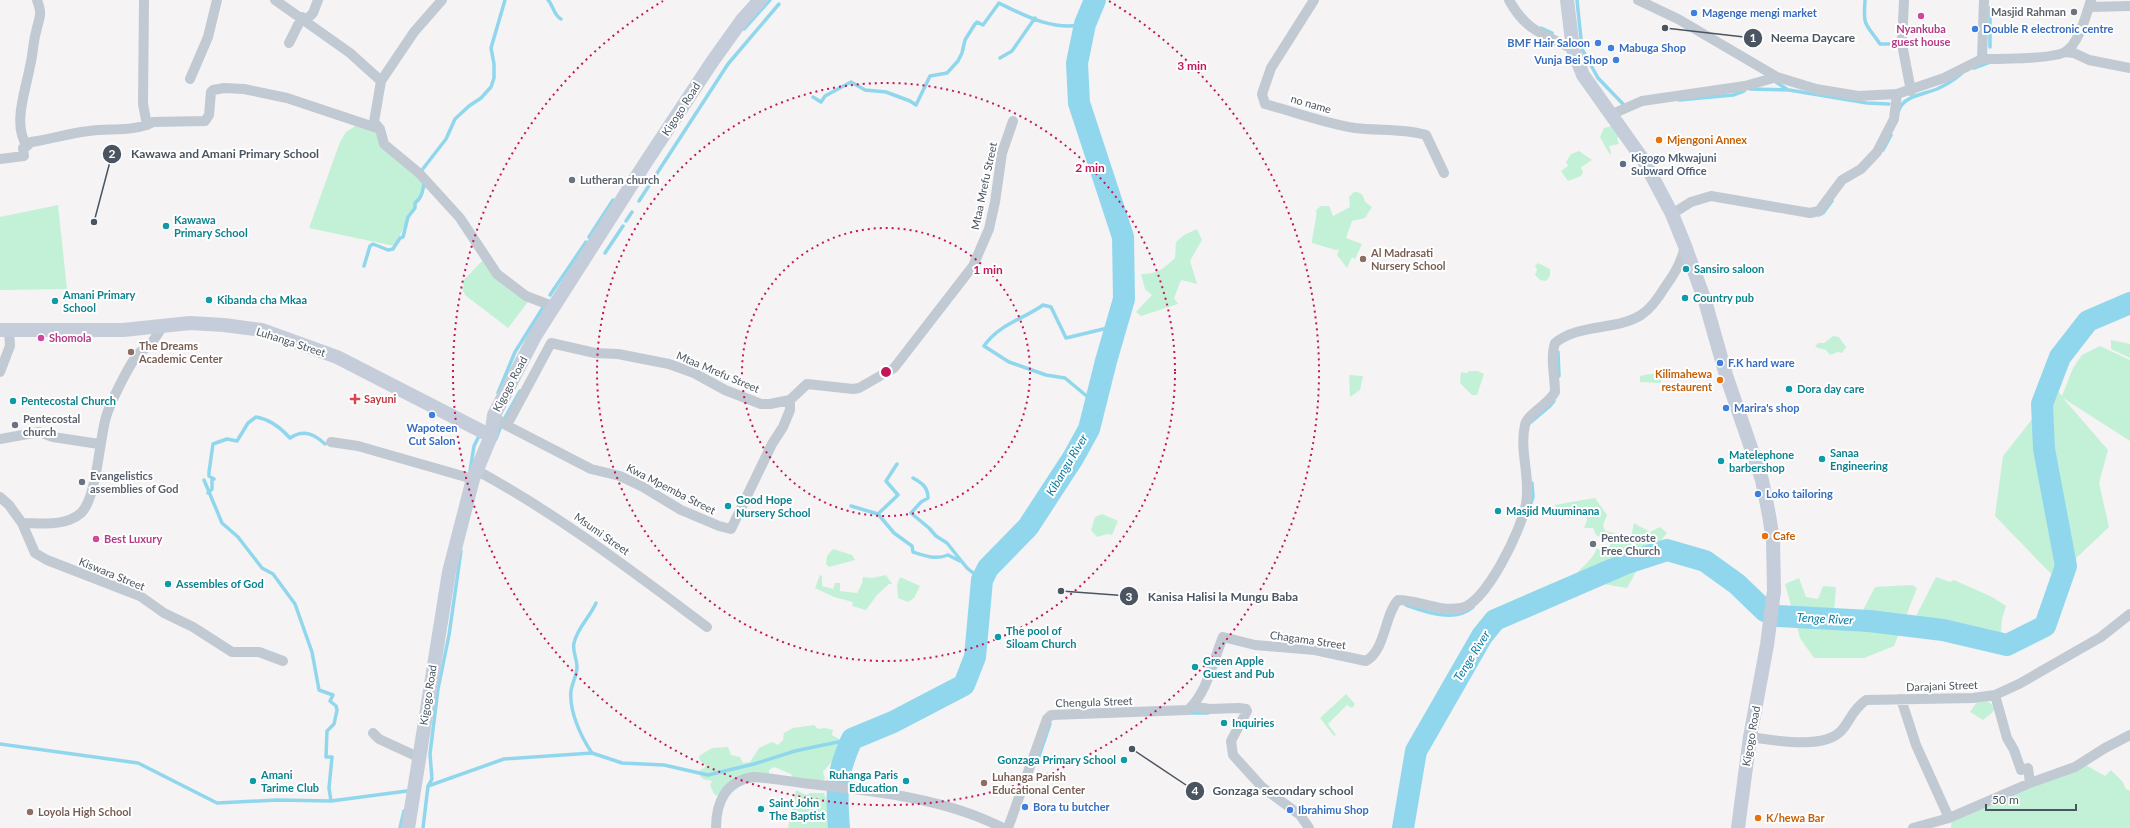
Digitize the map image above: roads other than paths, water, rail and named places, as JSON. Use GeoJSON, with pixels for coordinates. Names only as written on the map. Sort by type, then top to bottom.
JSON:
{"type":"FeatureCollection","features":[{"type":"Feature","properties":{"kind":"street"},"geometry":{"type":"LineString","coordinates":[[27,146],[22,139],[21,102],[31,65],[36,31],[41,17],[37,0]]}},
{"type":"Feature","properties":{"kind":"street"},"geometry":{"type":"LineString","coordinates":[[144,0],[145,43],[143,104],[147,125]]}},
{"type":"Feature","properties":{"kind":"street"},"geometry":{"type":"LineString","coordinates":[[190,79],[208,37],[217,0]]}},
{"type":"Feature","properties":{"kind":"street"},"geometry":{"type":"LineString","coordinates":[[275,0],[304,19],[350,53],[381,81]]}},
{"type":"Feature","properties":{"kind":"street"},"geometry":{"type":"LineString","coordinates":[[289,43],[304,19],[313,13],[318,0]]}},
{"type":"Feature","properties":{"kind":"street"},"geometry":{"type":"LineString","coordinates":[[442,0],[410,37],[381,81],[374,122],[380,129],[384,144],[419,173],[460,218],[497,274],[526,296],[555,307]]}},
{"type":"Feature","properties":{"kind":"street","name":"Kigogo Road"},"geometry":{"type":"LineString","coordinates":[[408,828],[418,757],[449,572],[475,474],[491,436],[494,415],[535,336],[712,62],[742,20],[760,0]]}},
{"type":"Feature","properties":{"kind":"street","name":"no name"},"geometry":{"type":"LineString","coordinates":[[1314,0],[1271,68],[1262,94],[1265,104],[1351,127],[1374,131],[1415,132],[1426,135],[1444,173]]}},
{"type":"Feature","properties":{"kind":"street"},"geometry":{"type":"LineString","coordinates":[[1509,0],[1523,22],[1532,29],[1573,49]]}},
{"type":"Feature","properties":{"kind":"street","name":"Kigogo Road"},"geometry":{"type":"LineString","coordinates":[[1567,0],[1573,49],[1583,75],[1644,161],[1672,214],[1706,301],[1726,375],[1762,480],[1773,540],[1774,591],[1767,645],[1750,737],[1738,828]]}},
{"type":"Feature","properties":{"kind":"street"},"geometry":{"type":"LineString","coordinates":[[1638,0],[1678,19],[1777,78],[1816,89],[1858,96],[1897,94],[1911,91],[1944,78],[1982,59],[2044,57],[2065,52],[2074,53],[2089,60],[2130,68]]}},
{"type":"Feature","properties":{"kind":"street"},"geometry":{"type":"LineString","coordinates":[[1904,0],[1902,44],[1911,91]]}},
{"type":"Feature","properties":{"kind":"street"},"geometry":{"type":"LineString","coordinates":[[1982,59],[1984,0]]}},
{"type":"Feature","properties":{"kind":"street"},"geometry":{"type":"LineString","coordinates":[[2065,52],[2079,34],[2090,3],[2130,6]]}},
{"type":"Feature","properties":{"kind":"street"},"geometry":{"type":"LineString","coordinates":[[1610,115],[1642,101],[1746,86],[1777,78]]}},
{"type":"Feature","properties":{"kind":"street"},"geometry":{"type":"LineString","coordinates":[[0,159],[24,156],[23,148],[31,142],[90,131],[117,130],[147,125],[153,122],[205,121],[209,115],[213,90],[224,88],[244,89],[287,98],[380,129]]}},
{"type":"Feature","properties":{"kind":"street"},"geometry":{"type":"LineString","coordinates":[[1672,214],[1691,202],[1711,196],[1810,213],[1819,211],[1842,180],[1861,169],[1877,152],[1894,120],[1897,94]]}},
{"type":"Feature","properties":{"kind":"street","name":"Mtaa Mrefu Street"},"geometry":{"type":"LineString","coordinates":[[535,336],[551,343],[595,353],[618,354],[669,364],[694,373],[725,390],[761,404],[770,404],[790,400],[807,384],[836,386],[846,389],[859,388],[894,368],[940,307],[964,279],[978,256],[989,229],[1002,153],[1013,121]]}},
{"type":"Feature","properties":{"kind":"street","name":"Chagama Street"},"geometry":{"type":"LineString","coordinates":[[1190,708],[1203,690],[1223,637],[1255,644],[1315,650],[1366,661],[1376,650],[1392,610],[1398,600],[1437,609],[1460,608],[1471,604],[1480,595],[1511,545],[1526,504],[1527,480],[1523,439],[1525,423],[1555,392],[1552,354],[1555,343],[1572,333],[1628,320],[1641,315],[1651,307],[1667,286],[1685,246]]}},
{"type":"Feature","properties":{"kind":"street","name":"Luhanga Street"},"geometry":{"type":"LineString","coordinates":[[4,330],[123,330],[190,323],[224,325],[268,332],[337,357],[491,436]]}},
{"type":"Feature","properties":{"kind":"street"},"geometry":{"type":"LineString","coordinates":[[22,523],[64,522],[80,514],[86,507],[92,493],[99,444],[106,415],[128,368],[138,353],[149,346],[164,325]]}},
{"type":"Feature","properties":{"kind":"street"},"geometry":{"type":"LineString","coordinates":[[0,372],[10,346],[4,330]]}},
{"type":"Feature","properties":{"kind":"street"},"geometry":{"type":"LineString","coordinates":[[507,425],[551,343]]}},
{"type":"Feature","properties":{"kind":"street","name":"Kwa Mpemba Street"},"geometry":{"type":"LineString","coordinates":[[494,415],[507,425],[590,469],[627,479],[681,510],[731,530],[772,444],[783,427],[790,410],[790,400]]}},
{"type":"Feature","properties":{"kind":"street"},"geometry":{"type":"LineString","coordinates":[[0,439],[39,432],[53,437],[99,444]]}},
{"type":"Feature","properties":{"kind":"street","name":"Msumi Street"},"geometry":{"type":"LineString","coordinates":[[331,442],[358,446],[475,474],[506,485],[566,524],[708,627]]}},
{"type":"Feature","properties":{"kind":"street","name":"Kiswara Street"},"geometry":{"type":"LineString","coordinates":[[0,497],[12,508],[22,523],[35,553],[55,564],[140,596],[164,613],[193,627],[232,652],[259,652],[283,661]]}},
{"type":"Feature","properties":{"kind":"street","name":"Darajani Street"},"geometry":{"type":"LineString","coordinates":[[1750,737],[1790,742],[1828,738],[1841,731],[1855,708],[1866,700],[1973,698],[1995,695],[2019,684],[2101,637],[2130,614]]}},
{"type":"Feature","properties":{"kind":"street"},"geometry":{"type":"LineString","coordinates":[[1995,695],[2007,738],[2014,750],[2021,770],[2028,768],[2030,783]]}},
{"type":"Feature","properties":{"kind":"street"},"geometry":{"type":"LineString","coordinates":[[1902,699],[1916,745],[1949,818]]}},
{"type":"Feature","properties":{"kind":"street"},"geometry":{"type":"LineString","coordinates":[[1190,708],[1246,709],[1247,711],[1231,741],[1234,755],[1262,787],[1300,815],[1309,828]]}},
{"type":"Feature","properties":{"kind":"street","name":"Chengula Street"},"geometry":{"type":"LineString","coordinates":[[1008,828],[1049,716],[1190,708]]}},
{"type":"Feature","properties":{"kind":"street"},"geometry":{"type":"LineString","coordinates":[[373,733],[379,739],[418,757]]}},
{"type":"Feature","properties":{"kind":"street"},"geometry":{"type":"LineString","coordinates":[[1913,828],[1949,818],[2030,783],[2075,767],[2105,748],[2130,735]]}},
{"type":"Feature","properties":{"kind":"street"},"geometry":{"type":"LineString","coordinates":[[716,828],[716,813],[727,791],[742,778],[753,776],[810,784],[879,791],[958,810],[986,819],[1003,828]]}},
{"type":"Feature","properties":{"kind":"waterway"},"geometry":{"type":"LineString","coordinates":[[422,170],[446,139],[455,119],[469,106],[481,98],[491,87],[494,78],[494,64],[491,48],[505,0]]}},
{"type":"Feature","properties":{"kind":"waterway"},"geometry":{"type":"LineString","coordinates":[[548,0],[556,15],[561,19]]}},
{"type":"Feature","properties":{"kind":"waterway"},"geometry":{"type":"LineString","coordinates":[[744,29],[770,0]]}},
{"type":"Feature","properties":{"kind":"waterway","name":"Kibangu River"},"geometry":{"type":"LineString","coordinates":[[1089,0],[1093,2]]}},
{"type":"Feature","properties":{"kind":"waterway","name":"Kibangu River"},"geometry":{"type":"LineString","coordinates":[[839,828],[838,783],[843,762],[852,739],[893,722],[964,685],[975,657],[982,580],[988,568],[1028,527],[1073,458],[1089,429],[1106,361],[1124,299],[1123,237],[1079,103],[1077,63],[1085,24],[1095,0]]}},
{"type":"Feature","properties":{"kind":"waterway"},"geometry":{"type":"LineString","coordinates":[[1577,0],[1582,49],[1598,78],[1623,104]]}},
{"type":"Feature","properties":{"kind":"waterway"},"geometry":{"type":"LineString","coordinates":[[1865,1],[1866,25],[1880,44],[1900,44]]}},
{"type":"Feature","properties":{"kind":"waterway"},"geometry":{"type":"LineString","coordinates":[[813,97],[821,102],[825,96],[851,82],[865,90],[886,92],[910,101],[916,105],[930,76],[947,73],[958,61],[962,53],[965,40],[975,24],[977,22],[983,25],[999,3],[1019,13],[1051,24],[1063,26],[1085,24]]}},
{"type":"Feature","properties":{"kind":"waterway"},"geometry":{"type":"LineString","coordinates":[[639,201],[728,64],[779,4]]}},
{"type":"Feature","properties":{"kind":"waterway"},"geometry":{"type":"LineString","coordinates":[[1990,8],[1990,47]]}},
{"type":"Feature","properties":{"kind":"waterway"},"geometry":{"type":"LineString","coordinates":[[1000,58],[1012,51],[1035,18]]}},
{"type":"Feature","properties":{"kind":"waterway"},"geometry":{"type":"LineString","coordinates":[[1541,28],[1552,33]]}},
{"type":"Feature","properties":{"kind":"waterway"},"geometry":{"type":"LineString","coordinates":[[1974,68],[1990,62]]}},
{"type":"Feature","properties":{"kind":"waterway"},"geometry":{"type":"LineString","coordinates":[[1899,110],[1901,105],[1915,96],[1932,91],[1950,82],[1961,74]]}},
{"type":"Feature","properties":{"kind":"waterway"},"geometry":{"type":"LineString","coordinates":[[1773,80],[1788,90]]}},
{"type":"Feature","properties":{"kind":"waterway"},"geometry":{"type":"LineString","coordinates":[[1750,89],[1789,90],[1867,103],[1889,104]]}},
{"type":"Feature","properties":{"kind":"waterway"},"geometry":{"type":"LineString","coordinates":[[1679,100],[1733,95],[1744,91]]}},
{"type":"Feature","properties":{"kind":"waterway"},"geometry":{"type":"LineString","coordinates":[[1883,150],[1891,135]]}},
{"type":"Feature","properties":{"kind":"waterway"},"geometry":{"type":"LineString","coordinates":[[364,266],[370,246],[373,244],[388,250],[393,249],[400,238],[403,237],[408,217],[415,208],[415,203],[421,196],[424,182]]}},
{"type":"Feature","properties":{"kind":"waterway"},"geometry":{"type":"LineString","coordinates":[[589,237],[613,200]]}},
{"type":"Feature","properties":{"kind":"waterway"},"geometry":{"type":"LineString","coordinates":[[1819,215],[1823,213],[1832,201]]}},
{"type":"Feature","properties":{"kind":"waterway"},"geometry":{"type":"LineString","coordinates":[[626,221],[632,212]]}},
{"type":"Feature","properties":{"kind":"waterway"},"geometry":{"type":"LineString","coordinates":[[605,253],[623,226]]}},
{"type":"Feature","properties":{"kind":"waterway"},"geometry":{"type":"LineString","coordinates":[[550,295],[586,242]]}},
{"type":"Feature","properties":{"kind":"waterway","name":"Tenge River"},"geometry":{"type":"LineString","coordinates":[[1403,828],[1416,751],[1482,636],[1495,620],[1627,563],[1667,550],[1705,561],[1737,584],[1765,611],[1778,616],[1869,621],[1943,630],[2007,645],[2045,626],[2066,566],[2044,449],[2042,404],[2060,357],[2088,321],[2130,303]]}},
{"type":"Feature","properties":{"kind":"waterway"},"geometry":{"type":"LineString","coordinates":[[1095,403],[1065,378],[1046,375],[1009,362],[984,346],[990,338],[1004,327],[1043,305],[1051,307],[1066,338],[1116,326]]}},
{"type":"Feature","properties":{"kind":"waterway"},"geometry":{"type":"LineString","coordinates":[[498,393],[515,352],[544,306]]}},
{"type":"Feature","properties":{"kind":"waterway"},"geometry":{"type":"LineString","coordinates":[[1558,352],[1559,376]]}},
{"type":"Feature","properties":{"kind":"waterway"},"geometry":{"type":"LineString","coordinates":[[496,439],[502,423],[520,391]]}},
{"type":"Feature","properties":{"kind":"waterway"},"geometry":{"type":"LineString","coordinates":[[1531,422],[1554,401]]}},
{"type":"Feature","properties":{"kind":"waterway"},"geometry":{"type":"LineString","coordinates":[[208,493],[212,489],[212,480],[214,479],[209,476],[213,444],[227,439],[237,441],[248,423],[256,417],[274,424],[290,438],[304,433],[313,435],[325,444]]}},
{"type":"Feature","properties":{"kind":"waterway"},"geometry":{"type":"LineString","coordinates":[[470,471],[474,446],[480,434]]}},
{"type":"Feature","properties":{"kind":"waterway"},"geometry":{"type":"LineString","coordinates":[[878,514],[898,495],[886,481],[897,464]]}},
{"type":"Feature","properties":{"kind":"waterway"},"geometry":{"type":"LineString","coordinates":[[913,478],[924,486],[927,491],[928,498],[921,502],[911,513],[936,536],[947,543],[967,568],[982,580]]}},
{"type":"Feature","properties":{"kind":"waterway"},"geometry":{"type":"LineString","coordinates":[[204,480],[222,523],[238,537],[262,568],[273,574],[295,604],[312,652],[319,690],[333,695],[330,701],[336,706],[337,710],[334,724],[327,731],[326,757],[332,757],[329,788],[331,801]]}},
{"type":"Feature","properties":{"kind":"waterway"},"geometry":{"type":"LineString","coordinates":[[1530,506],[1533,497],[1532,483]]}},
{"type":"Feature","properties":{"kind":"waterway"},"geometry":{"type":"LineString","coordinates":[[851,506],[878,514],[894,533],[912,546],[913,552],[935,557],[948,555],[960,561]]}},
{"type":"Feature","properties":{"kind":"waterway"},"geometry":{"type":"LineString","coordinates":[[423,828],[428,786],[432,779],[430,754],[438,689],[449,635],[461,551]]}},
{"type":"Feature","properties":{"kind":"waterway"},"geometry":{"type":"LineString","coordinates":[[592,753],[577,724],[572,707],[571,691],[577,667],[574,643],[578,632],[596,603]]}},
{"type":"Feature","properties":{"kind":"waterway"},"geometry":{"type":"LineString","coordinates":[[1406,605],[1422,611],[1440,615],[1458,614],[1466,612],[1473,607]]}},
{"type":"Feature","properties":{"kind":"waterway"},"geometry":{"type":"LineString","coordinates":[[1188,713],[1208,713]]}},
{"type":"Feature","properties":{"kind":"waterway"},"geometry":{"type":"LineString","coordinates":[[1037,762],[1050,724]]}},
{"type":"Feature","properties":{"kind":"waterway"},"geometry":{"type":"LineString","coordinates":[[428,786],[504,759],[592,753],[622,763],[664,765],[708,775],[754,764],[795,751],[852,739]]}},
{"type":"Feature","properties":{"kind":"waterway"},"geometry":{"type":"LineString","coordinates":[[0,744],[138,763],[217,803],[277,800],[331,801],[407,791]]}},
{"type":"Feature","properties":{"kind":"waterway"},"geometry":{"type":"LineString","coordinates":[[400,828],[404,811]]}},
{"type":"Feature","properties":{"kind":"place","name":"Masjid Rahman"},"geometry":{"type":"Point","coordinates":[2074,12]}},
{"type":"Feature","properties":{"kind":"place","name":"Magenge mengi market"},"geometry":{"type":"Point","coordinates":[1694,13]}},
{"type":"Feature","properties":{"kind":"place","name":"Nyankuba guest house"},"geometry":{"type":"Point","coordinates":[1921,16]}},
{"type":"Feature","properties":{"kind":"place","name":"Neema Daycare"},"geometry":{"type":"Point","coordinates":[1665,28]}},
{"type":"Feature","properties":{"kind":"place","name":"Double R electronic centre"},"geometry":{"type":"Point","coordinates":[1975,29]}},
{"type":"Feature","properties":{"kind":"place","name":"BMF Hair Saloon"},"geometry":{"type":"Point","coordinates":[1598,43]}},
{"type":"Feature","properties":{"kind":"place","name":"Mabuga Shop"},"geometry":{"type":"Point","coordinates":[1611,48]}},
{"type":"Feature","properties":{"kind":"place","name":"Vunja Bei Shop"},"geometry":{"type":"Point","coordinates":[1616,60]}},
{"type":"Feature","properties":{"kind":"place","name":"Mjengoni Annex"},"geometry":{"type":"Point","coordinates":[1659,140]}},
{"type":"Feature","properties":{"kind":"place","name":"Kigogo Mkwajuni Subward Office"},"geometry":{"type":"Point","coordinates":[1623,164]}},
{"type":"Feature","properties":{"kind":"place","name":"Lutheran church"},"geometry":{"type":"Point","coordinates":[572,180]}},
{"type":"Feature","properties":{"kind":"place","name":"Kawawa and Amani Primary School"},"geometry":{"type":"Point","coordinates":[94,222]}},
{"type":"Feature","properties":{"kind":"place","name":"Kawawa Primary School"},"geometry":{"type":"Point","coordinates":[166,226]}},
{"type":"Feature","properties":{"kind":"place","name":"Al Madrasati Nursery School"},"geometry":{"type":"Point","coordinates":[1363,259]}},
{"type":"Feature","properties":{"kind":"place","name":"Sansiro saloon"},"geometry":{"type":"Point","coordinates":[1686,269]}},
{"type":"Feature","properties":{"kind":"place","name":"Country pub"},"geometry":{"type":"Point","coordinates":[1685,298]}},
{"type":"Feature","properties":{"kind":"place","name":"Kibanda cha Mkaa"},"geometry":{"type":"Point","coordinates":[209,300]}},
{"type":"Feature","properties":{"kind":"place","name":"Amani Primary School"},"geometry":{"type":"Point","coordinates":[55,301]}},
{"type":"Feature","properties":{"kind":"place","name":"Shomola"},"geometry":{"type":"Point","coordinates":[41,338]}},
{"type":"Feature","properties":{"kind":"place","name":"The Dreams Academic Center"},"geometry":{"type":"Point","coordinates":[131,352]}},
{"type":"Feature","properties":{"kind":"place","name":"F.K hard ware"},"geometry":{"type":"Point","coordinates":[1720,363]}},
{"type":"Feature","properties":{"kind":"place","name":"Kilimahewa restaurent"},"geometry":{"type":"Point","coordinates":[1720,380]}},
{"type":"Feature","properties":{"kind":"place","name":"Dora day care"},"geometry":{"type":"Point","coordinates":[1789,389]}},
{"type":"Feature","properties":{"kind":"place","name":"Sayuni"},"geometry":{"type":"Point","coordinates":[355,399]}},
{"type":"Feature","properties":{"kind":"place","name":"Pentecostal Church"},"geometry":{"type":"Point","coordinates":[13,401]}},
{"type":"Feature","properties":{"kind":"place","name":"Marira's shop"},"geometry":{"type":"Point","coordinates":[1726,408]}},
{"type":"Feature","properties":{"kind":"place","name":"Wapoteen Cut Salon"},"geometry":{"type":"Point","coordinates":[432,415]}},
{"type":"Feature","properties":{"kind":"place","name":"Pentecostal church"},"geometry":{"type":"Point","coordinates":[15,425]}},
{"type":"Feature","properties":{"kind":"place","name":"Sanaa Engineering"},"geometry":{"type":"Point","coordinates":[1822,459]}},
{"type":"Feature","properties":{"kind":"place","name":"Matelephone barbershop"},"geometry":{"type":"Point","coordinates":[1721,461]}},
{"type":"Feature","properties":{"kind":"place","name":"Evangelistics assemblies of God"},"geometry":{"type":"Point","coordinates":[82,482]}},
{"type":"Feature","properties":{"kind":"place","name":"Loko tailoring"},"geometry":{"type":"Point","coordinates":[1758,494]}},
{"type":"Feature","properties":{"kind":"place","name":"Good Hope Nursery School"},"geometry":{"type":"Point","coordinates":[728,506]}},
{"type":"Feature","properties":{"kind":"place","name":"Masjid Muuminana"},"geometry":{"type":"Point","coordinates":[1498,511]}},
{"type":"Feature","properties":{"kind":"place","name":"Cafe"},"geometry":{"type":"Point","coordinates":[1765,536]}},
{"type":"Feature","properties":{"kind":"place","name":"Best Luxury"},"geometry":{"type":"Point","coordinates":[96,539]}},
{"type":"Feature","properties":{"kind":"place","name":"Pentecoste Free Church"},"geometry":{"type":"Point","coordinates":[1593,544]}},
{"type":"Feature","properties":{"kind":"place","name":"Assembles of God"},"geometry":{"type":"Point","coordinates":[168,584]}},
{"type":"Feature","properties":{"kind":"place","name":"Kanisa Halisi la Mungu Baba"},"geometry":{"type":"Point","coordinates":[1061,591]}},
{"type":"Feature","properties":{"kind":"place","name":"The pool of Siloam Church"},"geometry":{"type":"Point","coordinates":[998,637]}},
{"type":"Feature","properties":{"kind":"place","name":"Green Apple Guest and Pub"},"geometry":{"type":"Point","coordinates":[1195,667]}},
{"type":"Feature","properties":{"kind":"place","name":"Inquiries"},"geometry":{"type":"Point","coordinates":[1224,723]}},
{"type":"Feature","properties":{"kind":"place","name":"Gonzaga secondary school"},"geometry":{"type":"Point","coordinates":[1132,749]}},
{"type":"Feature","properties":{"kind":"place","name":"Gonzaga Primary School"},"geometry":{"type":"Point","coordinates":[1124,760]}},
{"type":"Feature","properties":{"kind":"place","name":"Amani Tarime Club"},"geometry":{"type":"Point","coordinates":[253,781]}},
{"type":"Feature","properties":{"kind":"place","name":"Ruhanga Paris Education"},"geometry":{"type":"Point","coordinates":[906,781]}},
{"type":"Feature","properties":{"kind":"place","name":"Luhanga Parish Educational Center"},"geometry":{"type":"Point","coordinates":[984,783]}},
{"type":"Feature","properties":{"kind":"place","name":"Bora tu butcher"},"geometry":{"type":"Point","coordinates":[1025,807]}},
{"type":"Feature","properties":{"kind":"place","name":"Saint John The Baptist"},"geometry":{"type":"Point","coordinates":[761,809]}},
{"type":"Feature","properties":{"kind":"place","name":"Ibrahimu Shop"},"geometry":{"type":"Point","coordinates":[1290,810]}},
{"type":"Feature","properties":{"kind":"place","name":"Loyola High School"},"geometry":{"type":"Point","coordinates":[30,812]}},
{"type":"Feature","properties":{"kind":"place","name":"K/hewa Bar"},"geometry":{"type":"Point","coordinates":[1758,818]}}]}
